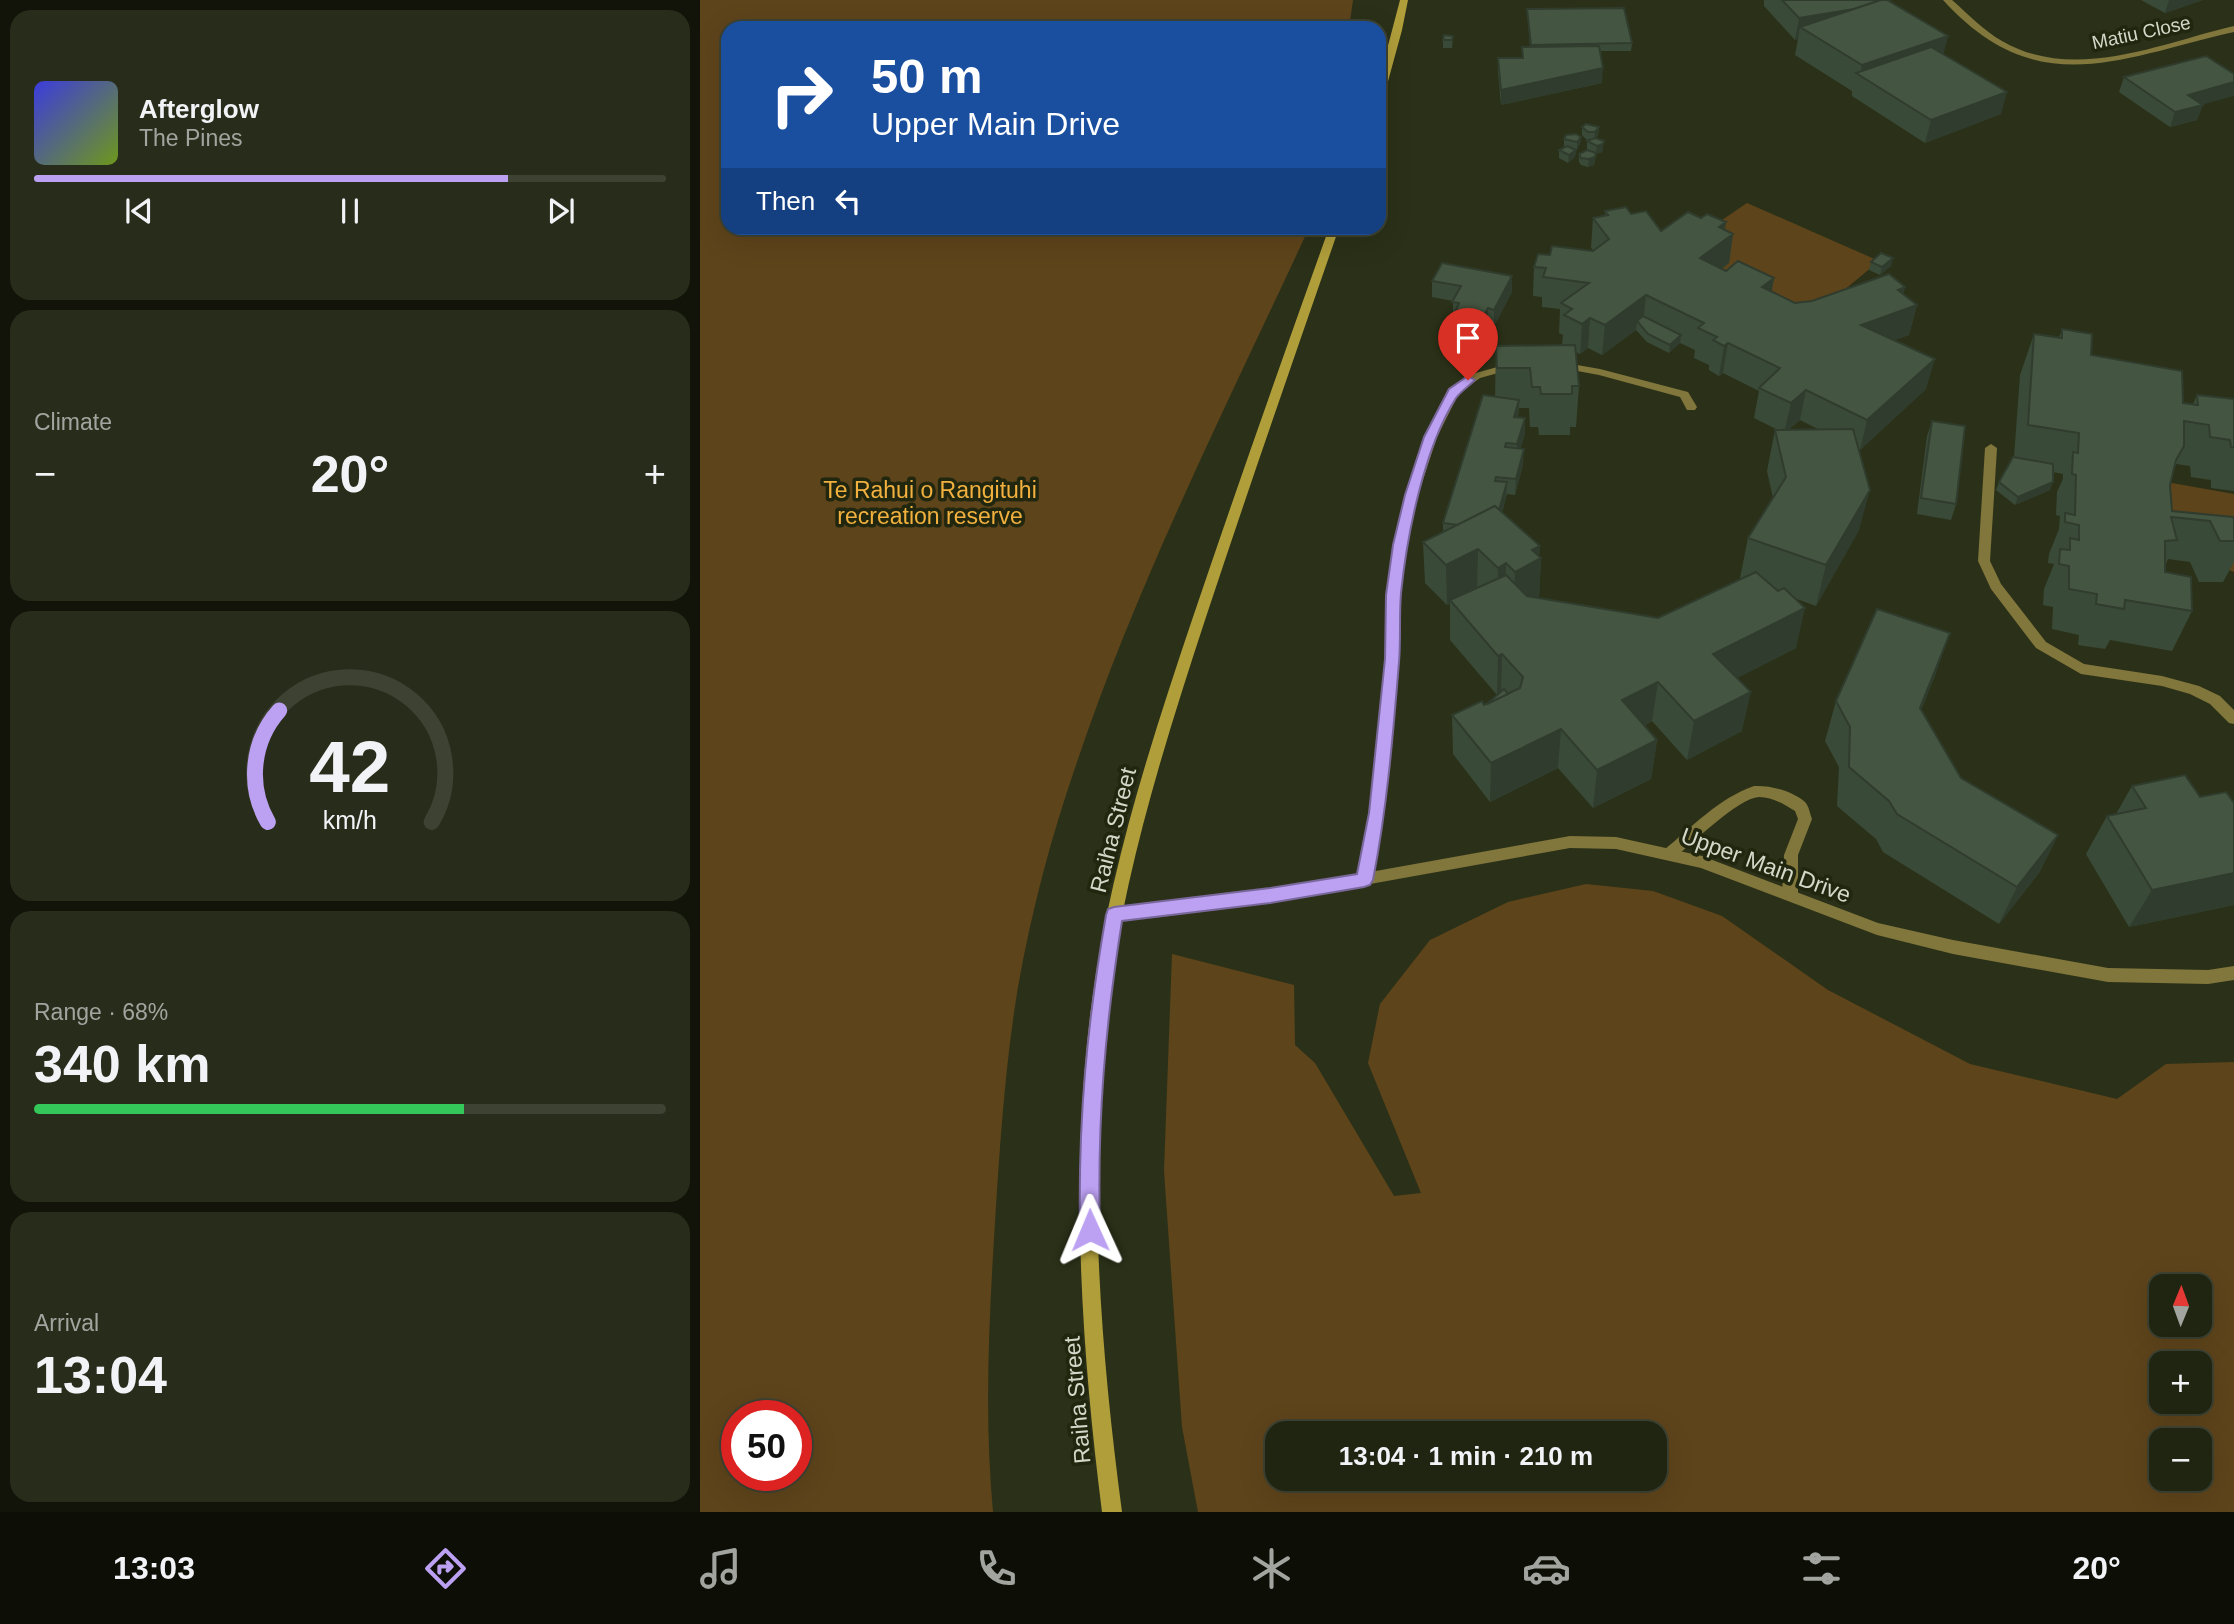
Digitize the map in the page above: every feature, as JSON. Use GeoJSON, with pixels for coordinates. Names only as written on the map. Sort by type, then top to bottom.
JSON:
{"type":"FeatureCollection","features":[{"type":"Feature","properties":{"kind":"main road"},"geometry":{"type":"LineString","coordinates":[[1386,72],[1404,0]]}},
{"type":"Feature","properties":{"kind":"main road","name":"Raiha Street"},"geometry":{"type":"LineString","coordinates":[[1112,1512],[1098,1394],[1092,1313],[1088,1146],[1099,1007],[1114,915],[1136,820],[1172,701],[1333,235]]}},
{"type":"Feature","properties":{"kind":"street","name":"Matiu Close"},"geometry":{"type":"LineString","coordinates":[[1947,0],[2000,44],[2025,55],[2060,61],[2109,60],[2234,29]]}},
{"type":"Feature","properties":{"kind":"street"},"geometry":{"type":"LineString","coordinates":[[1364,880],[1377,813],[1392,659],[1394,595],[1401,545],[1412,495],[1431,437],[1454,391],[1468,380],[1484,373],[1508,366],[1536,364],[1581,368],[1674,393],[1684,396],[1691,407]]}},
{"type":"Feature","properties":{"kind":"street"},"geometry":{"type":"LineString","coordinates":[[1991,448],[1984,561],[1996,586],[2041,645],[2081,669],[2162,681],[2194,690],[2215,700],[2234,719]]}},
{"type":"Feature","properties":{"kind":"street"},"geometry":{"type":"LineString","coordinates":[[1669,854],[1735,802],[1754,792],[1780,795],[1801,807],[1805,819],[1791,855],[1790,895]]}},
{"type":"Feature","properties":{"kind":"street","name":"Upper Main Drive"},"geometry":{"type":"LineString","coordinates":[[1114,915],[1364,880],[1570,842],[1616,843],[1714,867],[1877,929],[1953,947],[2108,975],[2208,977],[2234,973]]}},
{"type":"Feature","properties":{"kind":"green space","name":"Te Rahui o Rangituhi recreation reserve"},"geometry":{"type":"Polygon","coordinates":[[[700,0],[1353,0],[1350,21],[721,21],[721,235],[1306,235],[1185,494],[1127,628],[1067,792],[1035,903],[1013,1016],[999,1163],[988,1367],[993,1512],[700,1512],[700,0]]]}},
{"type":"Feature","properties":{"kind":"green space"},"geometry":{"type":"Polygon","coordinates":[[[1747,203],[1879,261],[1801,326],[1696,288],[1730,257],[1706,231],[1747,203]]]}},
{"type":"Feature","properties":{"kind":"green space"},"geometry":{"type":"Polygon","coordinates":[[[2166,482],[2234,494],[2234,572],[2150,538],[2166,482]]]}},
{"type":"Feature","properties":{"kind":"green space"},"geometry":{"type":"Polygon","coordinates":[[[1586,884],[1653,891],[1722,916],[1828,990],[1970,1064],[2117,1099],[2166,1064],[2234,1062],[2234,1512],[1198,1512],[1182,1427],[1164,1171],[1172,954],[1294,985],[1295,1045],[1315,1063],[1394,1196],[1421,1193],[1368,1063],[1380,1004],[1430,940],[1508,902],[1586,884]]]}},
{"type":"Feature","properties":{"kind":"building"},"geometry":{"type":"Polygon","coordinates":[[[1782,0],[1881,0],[1854,9],[1799,18],[1782,0]]]}},
{"type":"Feature","properties":{"kind":"building"},"geometry":{"type":"Polygon","coordinates":[[[1887,0],[1948,36],[1862,65],[1800,27],[1887,0]]]}},
{"type":"Feature","properties":{"kind":"building"},"geometry":{"type":"Polygon","coordinates":[[[1624,8],[1632,43],[1531,45],[1527,9],[1624,8]]]}},
{"type":"Feature","properties":{"kind":"building"},"geometry":{"type":"Polygon","coordinates":[[[1444,35],[1453,36],[1452,40],[1443,40],[1444,35]]]}},
{"type":"Feature","properties":{"kind":"building"},"geometry":{"type":"Polygon","coordinates":[[[1599,46],[1603,68],[1501,90],[1498,58],[1523,58],[1522,47],[1599,46]]]}},
{"type":"Feature","properties":{"kind":"building"},"geometry":{"type":"Polygon","coordinates":[[[1931,47],[2007,92],[1931,120],[1856,73],[1931,47]]]}},
{"type":"Feature","properties":{"kind":"building"},"geometry":{"type":"Polygon","coordinates":[[[2206,56],[2234,74],[2234,82],[2188,95],[2203,105],[2175,112],[2124,77],[2206,56]]]}},
{"type":"Feature","properties":{"kind":"building"},"geometry":{"type":"Polygon","coordinates":[[[1586,124],[1599,127],[1595,132],[1588,132],[1582,127],[1586,124]]]}},
{"type":"Feature","properties":{"kind":"building"},"geometry":{"type":"Polygon","coordinates":[[[1576,134],[1581,137],[1577,142],[1564,139],[1566,135],[1576,134]]]}},
{"type":"Feature","properties":{"kind":"building"},"geometry":{"type":"Polygon","coordinates":[[[1595,138],[1604,141],[1603,144],[1597,146],[1587,141],[1595,138]]]}},
{"type":"Feature","properties":{"kind":"building"},"geometry":{"type":"Polygon","coordinates":[[[1567,146],[1576,150],[1569,155],[1559,150],[1567,146]]]}},
{"type":"Feature","properties":{"kind":"building"},"geometry":{"type":"Polygon","coordinates":[[[1587,150],[1596,153],[1595,157],[1581,158],[1579,154],[1587,150]]]}},
{"type":"Feature","properties":{"kind":"building"},"geometry":{"type":"Polygon","coordinates":[[[1626,207],[1631,214],[1646,211],[1661,231],[1688,212],[1701,218],[1707,214],[1726,222],[1719,227],[1733,234],[1700,258],[1726,271],[1738,261],[1774,278],[1762,287],[1795,303],[1812,301],[1889,274],[1905,287],[1898,290],[1917,305],[1861,325],[1935,359],[1867,420],[1806,390],[1791,403],[1759,388],[1780,368],[1728,343],[1724,346],[1713,340],[1717,337],[1698,328],[1704,323],[1646,295],[1605,325],[1590,318],[1582,324],[1564,315],[1572,309],[1561,303],[1589,283],[1543,277],[1546,268],[1534,267],[1538,254],[1550,255],[1552,246],[1593,251],[1609,239],[1593,218],[1608,215],[1605,211],[1626,207]]]}},
{"type":"Feature","properties":{"kind":"building"},"geometry":{"type":"Polygon","coordinates":[[[1881,253],[1893,258],[1882,267],[1871,262],[1881,253]]]}},
{"type":"Feature","properties":{"kind":"building"},"geometry":{"type":"Polygon","coordinates":[[[1442,263],[1512,276],[1494,310],[1488,308],[1484,315],[1456,310],[1459,303],[1452,302],[1461,286],[1432,281],[1442,263]]]}},
{"type":"Feature","properties":{"kind":"building"},"geometry":{"type":"Polygon","coordinates":[[[1643,316],[1681,335],[1670,345],[1648,334],[1637,321],[1643,316]]]}},
{"type":"Feature","properties":{"kind":"building"},"geometry":{"type":"Polygon","coordinates":[[[2062,329],[2092,334],[2091,355],[2182,371],[2183,403],[2198,405],[2197,395],[2234,399],[2234,447],[2231,447],[2230,440],[2210,437],[2209,425],[2184,421],[2184,446],[2176,460],[2170,485],[2172,511],[2234,519],[2234,541],[2220,541],[2210,521],[2171,517],[2177,540],[2165,541],[2165,572],[2191,577],[2192,611],[2125,600],[2124,609],[2096,604],[2097,594],[2069,589],[2069,566],[2059,564],[2060,549],[2070,550],[2070,538],[2079,540],[2079,525],[2065,522],[2065,513],[2075,515],[2076,475],[2072,474],[2073,452],[2078,453],[2079,433],[2028,425],[2034,334],[2062,338],[2062,329]]]}},
{"type":"Feature","properties":{"kind":"building"},"geometry":{"type":"Polygon","coordinates":[[[1575,345],[1579,386],[1572,386],[1572,394],[1541,394],[1540,387],[1532,387],[1530,368],[1497,368],[1496,346],[1575,345]]]}},
{"type":"Feature","properties":{"kind":"building"},"geometry":{"type":"Polygon","coordinates":[[[1483,395],[1519,400],[1514,417],[1525,418],[1517,444],[1506,443],[1505,447],[1524,449],[1516,479],[1496,477],[1495,481],[1507,482],[1499,510],[1495,506],[1458,525],[1443,523],[1483,395]]]}},
{"type":"Feature","properties":{"kind":"building"},"geometry":{"type":"Polygon","coordinates":[[[1932,421],[1965,426],[1956,504],[1921,498],[1932,421]]]}},
{"type":"Feature","properties":{"kind":"building"},"geometry":{"type":"Polygon","coordinates":[[[1853,429],[1870,490],[1826,565],[1748,538],[1786,477],[1775,430],[1853,429]]]}},
{"type":"Feature","properties":{"kind":"building"},"geometry":{"type":"Polygon","coordinates":[[[2013,457],[2053,464],[2053,482],[2018,497],[1999,482],[2013,457]]]}},
{"type":"Feature","properties":{"kind":"building"},"geometry":{"type":"Polygon","coordinates":[[[1495,506],[1540,546],[1532,550],[1541,558],[1515,572],[1506,563],[1498,568],[1478,549],[1446,565],[1423,542],[1495,506]]]}},
{"type":"Feature","properties":{"kind":"building"},"geometry":{"type":"Polygon","coordinates":[[[1756,572],[1778,591],[1784,588],[1805,608],[1713,654],[1751,692],[1694,721],[1658,682],[1622,700],[1657,740],[1597,770],[1561,729],[1491,763],[1452,715],[1482,701],[1484,705],[1520,688],[1523,677],[1502,654],[1498,656],[1450,600],[1506,575],[1527,596],[1658,618],[1756,572]]]}},
{"type":"Feature","properties":{"kind":"building"},"geometry":{"type":"Polygon","coordinates":[[[1877,609],[1950,633],[1920,708],[1961,778],[2058,835],[2017,887],[1897,814],[1889,801],[1849,767],[1850,727],[1836,701],[1877,609]]]}},
{"type":"Feature","properties":{"kind":"building"},"geometry":{"type":"Polygon","coordinates":[[[1504,689],[1508,694],[1487,704],[1504,689]]]}},
{"type":"Feature","properties":{"kind":"building"},"geometry":{"type":"Polygon","coordinates":[[[2185,775],[2200,797],[2226,792],[2234,803],[2234,873],[2152,890],[2107,816],[2146,808],[2132,786],[2185,775]]]}},
{"type":"Feature","properties":{"kind":"route"},"geometry":{"type":"LineString","coordinates":[[1090,1230],[1088,1146],[1093,1070],[1099,1007],[1114,915],[1364,880],[1377,813],[1394,636],[1394,595],[1401,545],[1412,495],[1439,417],[1454,391],[1468,380]]}}]}
